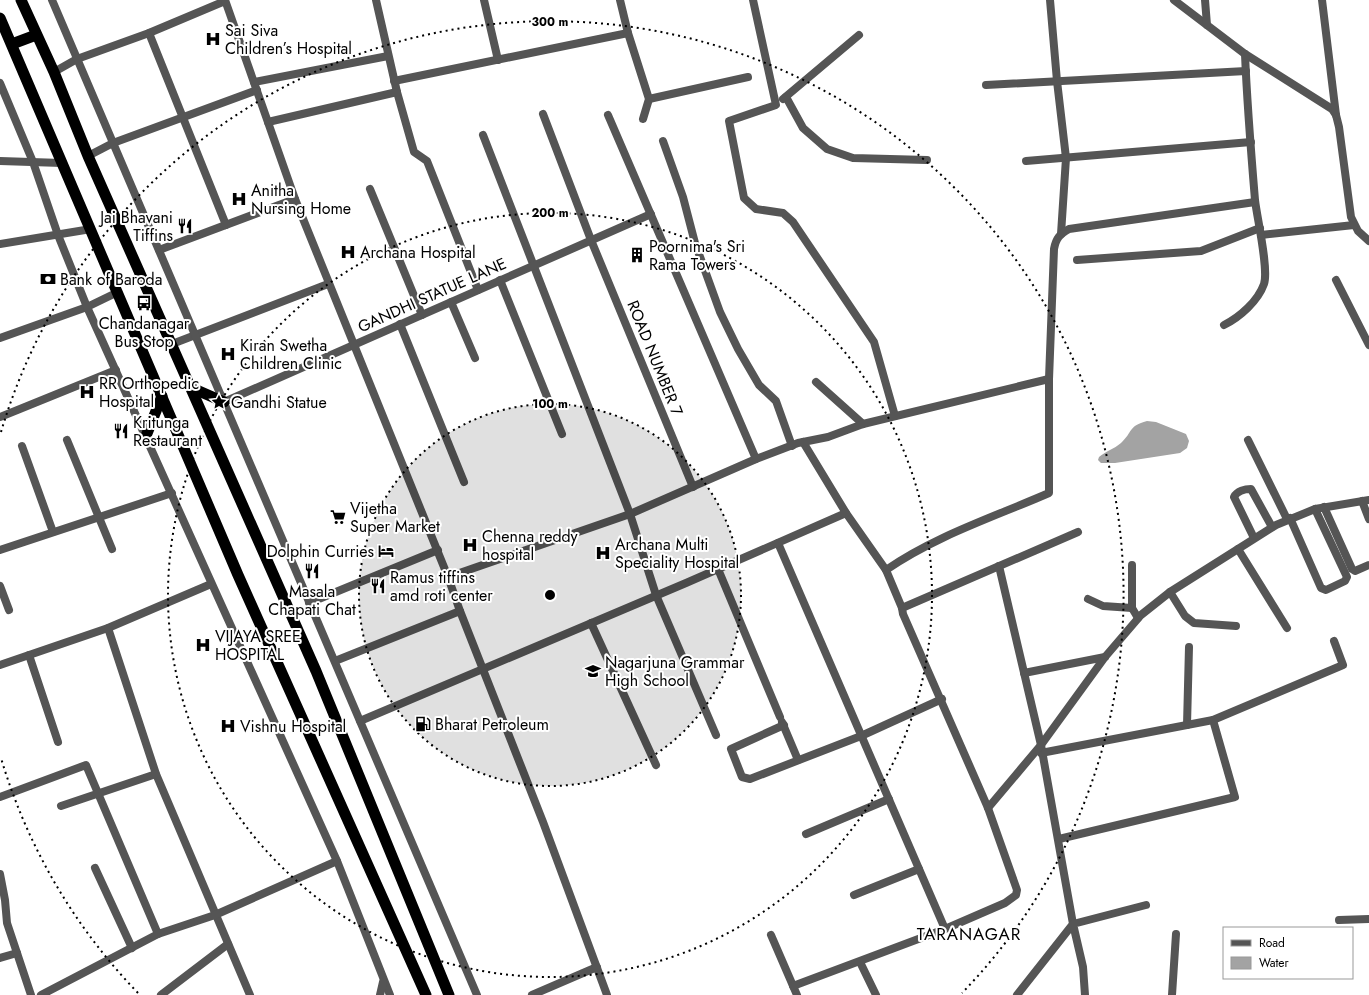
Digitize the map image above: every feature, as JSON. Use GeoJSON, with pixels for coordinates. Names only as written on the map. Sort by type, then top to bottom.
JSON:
{"type":"FeatureCollection","features":[{"type":"Feature","properties":{"kind":"highway"},"geometry":{"type":"LineString","coordinates":[[21,0],[54,72],[88,156],[192,388],[341,730],[449,995]]}},
{"type":"Feature","properties":{"kind":"highway"},"geometry":{"type":"LineString","coordinates":[[0,18],[162,396],[176,425],[238,575],[426,995]]}},
{"type":"Feature","properties":{"kind":"highway"},"geometry":{"type":"LineString","coordinates":[[12,44],[36,35]]}},
{"type":"Feature","properties":{"kind":"highway"},"geometry":{"type":"LineString","coordinates":[[192,388],[224,402]]}},
{"type":"Feature","properties":{"kind":"highway"},"geometry":{"type":"LineString","coordinates":[[146,436],[162,396]]}},
{"type":"Feature","properties":{"kind":"street"},"geometry":{"type":"LineString","coordinates":[[52,0],[477,995]]}},
{"type":"Feature","properties":{"kind":"street"},"geometry":{"type":"LineString","coordinates":[[54,72],[77,59],[149,33],[225,0],[295,199],[328,284],[438,550],[460,611],[543,822],[607,995]]}},
{"type":"Feature","properties":{"kind":"street"},"geometry":{"type":"LineString","coordinates":[[376,0],[394,81],[414,152],[427,160],[478,290]]}},
{"type":"Feature","properties":{"kind":"street"},"geometry":{"type":"LineString","coordinates":[[484,0],[498,60]]}},
{"type":"Feature","properties":{"kind":"street"},"geometry":{"type":"LineString","coordinates":[[620,0],[628,33],[649,99],[643,119]]}},
{"type":"Feature","properties":{"kind":"street"},"geometry":{"type":"LineString","coordinates":[[753,0],[776,105]]}},
{"type":"Feature","properties":{"kind":"street"},"geometry":{"type":"LineString","coordinates":[[1050,0],[1066,158],[1061,234]]}},
{"type":"Feature","properties":{"kind":"street"},"geometry":{"type":"LineString","coordinates":[[1174,0],[1245,54],[1326,105],[1336,115]]}},
{"type":"Feature","properties":{"kind":"street"},"geometry":{"type":"LineString","coordinates":[[1205,0],[1207,25]]}},
{"type":"Feature","properties":{"kind":"street"},"geometry":{"type":"LineString","coordinates":[[1322,0],[1336,115],[1351,217],[1354,225],[1369,241]]}},
{"type":"Feature","properties":{"kind":"street"},"geometry":{"type":"LineString","coordinates":[[149,33],[226,225]]}},
{"type":"Feature","properties":{"kind":"street"},"geometry":{"type":"LineString","coordinates":[[394,81],[628,33]]}},
{"type":"Feature","properties":{"kind":"street"},"geometry":{"type":"LineString","coordinates":[[859,35],[776,105],[729,121],[744,198],[756,209],[783,213],[794,222],[874,342],[895,416]]}},
{"type":"Feature","properties":{"kind":"street"},"geometry":{"type":"LineString","coordinates":[[1224,325],[1236,319],[1245,310],[1264,284],[1260,232],[1255,202],[1245,54]]}},
{"type":"Feature","properties":{"kind":"street"},"geometry":{"type":"LineString","coordinates":[[254,82],[388,56]]}},
{"type":"Feature","properties":{"kind":"street"},"geometry":{"type":"LineString","coordinates":[[986,85],[1246,70]]}},
{"type":"Feature","properties":{"kind":"street"},"geometry":{"type":"LineString","coordinates":[[649,99],[748,77]]}},
{"type":"Feature","properties":{"kind":"street"},"geometry":{"type":"LineString","coordinates":[[0,83],[33,162],[58,235],[87,307],[337,861],[383,982],[390,995]]}},
{"type":"Feature","properties":{"kind":"street"},"geometry":{"type":"LineString","coordinates":[[88,156],[113,143],[257,90]]}},
{"type":"Feature","properties":{"kind":"street"},"geometry":{"type":"LineString","coordinates":[[268,122],[397,92]]}},
{"type":"Feature","properties":{"kind":"street"},"geometry":{"type":"LineString","coordinates":[[786,97],[803,128],[827,149],[853,158],[927,160]]}},
{"type":"Feature","properties":{"kind":"street","name":"ROAD NUMBER 7"},"geometry":{"type":"LineString","coordinates":[[543,114],[591,240],[693,487]]}},
{"type":"Feature","properties":{"kind":"street"},"geometry":{"type":"LineString","coordinates":[[608,115],[756,459]]}},
{"type":"Feature","properties":{"kind":"street"},"geometry":{"type":"LineString","coordinates":[[483,134],[532,266],[630,514],[656,595],[716,736]]}},
{"type":"Feature","properties":{"kind":"street"},"geometry":{"type":"LineString","coordinates":[[663,141],[683,197],[705,273],[720,312],[738,349],[759,385],[776,402],[792,446]]}},
{"type":"Feature","properties":{"kind":"street"},"geometry":{"type":"LineString","coordinates":[[1026,161],[1251,142]]}},
{"type":"Feature","properties":{"kind":"street"},"geometry":{"type":"LineString","coordinates":[[0,161],[62,163]]}},
{"type":"Feature","properties":{"kind":"street"},"geometry":{"type":"LineString","coordinates":[[370,189],[422,315]]}},
{"type":"Feature","properties":{"kind":"street"},"geometry":{"type":"LineString","coordinates":[[158,250],[295,199]]}},
{"type":"Feature","properties":{"kind":"street"},"geometry":{"type":"LineString","coordinates":[[886,570],[905,557],[932,542],[1049,493],[1049,379],[1054,248],[1055,242],[1061,234],[1069,229],[1255,202]]}},
{"type":"Feature","properties":{"kind":"street","name":"GANDHI STATUE LANE"},"geometry":{"type":"LineString","coordinates":[[224,402],[651,214]]}},
{"type":"Feature","properties":{"kind":"street"},"geometry":{"type":"LineString","coordinates":[[1077,260],[1201,251],[1260,232],[1354,225]]}},
{"type":"Feature","properties":{"kind":"street"},"geometry":{"type":"LineString","coordinates":[[0,244],[91,229]]}},
{"type":"Feature","properties":{"kind":"street"},"geometry":{"type":"LineString","coordinates":[[500,280],[562,434]]}},
{"type":"Feature","properties":{"kind":"street"},"geometry":{"type":"LineString","coordinates":[[1336,280],[1369,346]]}},
{"type":"Feature","properties":{"kind":"street"},"geometry":{"type":"LineString","coordinates":[[172,344],[328,284]]}},
{"type":"Feature","properties":{"kind":"street"},"geometry":{"type":"LineString","coordinates":[[0,338],[87,307],[118,292]]}},
{"type":"Feature","properties":{"kind":"street"},"geometry":{"type":"LineString","coordinates":[[451,302],[475,358]]}},
{"type":"Feature","properties":{"kind":"street"},"geometry":{"type":"LineString","coordinates":[[400,324],[464,482]]}},
{"type":"Feature","properties":{"kind":"street"},"geometry":{"type":"LineString","coordinates":[[0,417],[116,370]]}},
{"type":"Feature","properties":{"kind":"street"},"geometry":{"type":"LineString","coordinates":[[448,577],[630,514],[756,459],[803,442],[828,437],[863,424],[1049,379]]}},
{"type":"Feature","properties":{"kind":"street"},"geometry":{"type":"LineString","coordinates":[[816,382],[863,424]]}},
{"type":"Feature","properties":{"kind":"street"},"geometry":{"type":"LineString","coordinates":[[67,440],[112,549]]}},
{"type":"Feature","properties":{"kind":"street"},"geometry":{"type":"LineString","coordinates":[[1248,440],[1288,518],[1321,588],[1326,590],[1346,581],[1347,577],[1315,509]]}},
{"type":"Feature","properties":{"kind":"street"},"geometry":{"type":"LineString","coordinates":[[793,986],[945,929],[1005,903],[1016,895],[1017,890],[988,808],[942,699],[903,614],[902,608],[886,570],[846,512],[803,442]]}},
{"type":"Feature","properties":{"kind":"street"},"geometry":{"type":"LineString","coordinates":[[22,446],[53,532]]}},
{"type":"Feature","properties":{"kind":"street"},"geometry":{"type":"LineString","coordinates":[[1254,538],[1234,497],[1235,494],[1246,489],[1251,489],[1272,527]]}},
{"type":"Feature","properties":{"kind":"street"},"geometry":{"type":"LineString","coordinates":[[0,550],[172,493]]}},
{"type":"Feature","properties":{"kind":"street"},"geometry":{"type":"LineString","coordinates":[[988,808],[1041,749],[1105,658],[1138,618],[1170,592],[1288,518],[1324,507],[1366,501],[1369,519]]}},
{"type":"Feature","properties":{"kind":"street"},"geometry":{"type":"LineString","coordinates":[[1324,507],[1352,569],[1355,571],[1369,565]]}},
{"type":"Feature","properties":{"kind":"street"},"geometry":{"type":"LineString","coordinates":[[360,721],[718,569],[846,512]]}},
{"type":"Feature","properties":{"kind":"street"},"geometry":{"type":"LineString","coordinates":[[902,608],[1078,532]]}},
{"type":"Feature","properties":{"kind":"street"},"geometry":{"type":"LineString","coordinates":[[778,543],[945,929]]}},
{"type":"Feature","properties":{"kind":"street"},"geometry":{"type":"LineString","coordinates":[[1238,549],[1287,628]]}},
{"type":"Feature","properties":{"kind":"street"},"geometry":{"type":"LineString","coordinates":[[310,603],[438,550]]}},
{"type":"Feature","properties":{"kind":"street"},"geometry":{"type":"LineString","coordinates":[[1132,565],[1132,608],[1138,618]]}},
{"type":"Feature","properties":{"kind":"street"},"geometry":{"type":"LineString","coordinates":[[999,566],[1041,749],[1059,839],[1073,924],[1083,967],[1085,995]]}},
{"type":"Feature","properties":{"kind":"street"},"geometry":{"type":"LineString","coordinates":[[718,569],[798,760]]}},
{"type":"Feature","properties":{"kind":"street"},"geometry":{"type":"LineString","coordinates":[[0,665],[108,628],[211,584]]}},
{"type":"Feature","properties":{"kind":"street"},"geometry":{"type":"LineString","coordinates":[[0,586],[9,610]]}},
{"type":"Feature","properties":{"kind":"street"},"geometry":{"type":"LineString","coordinates":[[1170,592],[1185,616],[1194,623],[1236,626]]}},
{"type":"Feature","properties":{"kind":"street"},"geometry":{"type":"LineString","coordinates":[[1088,600],[1103,606],[1132,608]]}},
{"type":"Feature","properties":{"kind":"street"},"geometry":{"type":"LineString","coordinates":[[335,662],[460,611]]}},
{"type":"Feature","properties":{"kind":"street"},"geometry":{"type":"LineString","coordinates":[[591,623],[656,765]]}},
{"type":"Feature","properties":{"kind":"street"},"geometry":{"type":"LineString","coordinates":[[108,628],[156,774],[250,995]]}},
{"type":"Feature","properties":{"kind":"street"},"geometry":{"type":"LineString","coordinates":[[1041,749],[1213,720],[1343,665],[1334,641]]}},
{"type":"Feature","properties":{"kind":"street"},"geometry":{"type":"LineString","coordinates":[[1187,725],[1189,647]]}},
{"type":"Feature","properties":{"kind":"street"},"geometry":{"type":"LineString","coordinates":[[29,655],[58,742]]}},
{"type":"Feature","properties":{"kind":"street"},"geometry":{"type":"LineString","coordinates":[[1024,673],[1105,658]]}},
{"type":"Feature","properties":{"kind":"street"},"geometry":{"type":"LineString","coordinates":[[782,721],[732,747],[730,751],[740,775],[744,779],[750,779],[861,736],[942,699]]}},
{"type":"Feature","properties":{"kind":"street"},"geometry":{"type":"LineString","coordinates":[[1059,839],[1235,796],[1213,720]]}},
{"type":"Feature","properties":{"kind":"street"},"geometry":{"type":"LineString","coordinates":[[0,798],[86,765],[96,794],[158,934]]}},
{"type":"Feature","properties":{"kind":"street"},"geometry":{"type":"LineString","coordinates":[[61,806],[156,774]]}},
{"type":"Feature","properties":{"kind":"street"},"geometry":{"type":"LineString","coordinates":[[806,834],[889,799]]}},
{"type":"Feature","properties":{"kind":"street"},"geometry":{"type":"LineString","coordinates":[[41,995],[158,934],[215,915],[337,861]]}},
{"type":"Feature","properties":{"kind":"street"},"geometry":{"type":"LineString","coordinates":[[96,868],[132,948]]}},
{"type":"Feature","properties":{"kind":"street"},"geometry":{"type":"LineString","coordinates":[[854,895],[919,869]]}},
{"type":"Feature","properties":{"kind":"street"},"geometry":{"type":"LineString","coordinates":[[0,874],[7,923],[31,995]]}},
{"type":"Feature","properties":{"kind":"street"},"geometry":{"type":"LineString","coordinates":[[1017,995],[1073,924],[1146,905]]}},
{"type":"Feature","properties":{"kind":"street"},"geometry":{"type":"LineString","coordinates":[[1339,920],[1369,919]]}},
{"type":"Feature","properties":{"kind":"street"},"geometry":{"type":"LineString","coordinates":[[1172,995],[1176,934]]}},
{"type":"Feature","properties":{"kind":"street"},"geometry":{"type":"LineString","coordinates":[[771,936],[797,995]]}},
{"type":"Feature","properties":{"kind":"street"},"geometry":{"type":"LineString","coordinates":[[161,995],[228,944]]}},
{"type":"Feature","properties":{"kind":"street"},"geometry":{"type":"LineString","coordinates":[[0,958],[16,953]]}},
{"type":"Feature","properties":{"kind":"street"},"geometry":{"type":"LineString","coordinates":[[860,962],[876,995]]}},
{"type":"Feature","properties":{"kind":"street"},"geometry":{"type":"LineString","coordinates":[[532,995],[597,968]]}},
{"type":"Feature","properties":{"kind":"street"},"geometry":{"type":"LineString","coordinates":[[380,995],[383,982]]}},
{"type":"Feature","properties":{"kind":"water"},"geometry":{"type":"Polygon","coordinates":[[[1147,421],[1156,422],[1186,434],[1189,441],[1187,448],[1180,453],[1115,463],[1101,463],[1098,460],[1099,457],[1121,443],[1134,427],[1147,421]]]}},
{"type":"Feature","properties":{"kind":"place","name":"Sai Siva Children’s Hospital"},"geometry":{"type":"Point","coordinates":[213,39]}},
{"type":"Feature","properties":{"kind":"place","name":"Anitha Nursing Home"},"geometry":{"type":"Point","coordinates":[239,199]}},
{"type":"Feature","properties":{"kind":"place","name":"Jai Bhavani Tiffins"},"geometry":{"type":"Point","coordinates":[185,226]}},
{"type":"Feature","properties":{"kind":"place","name":"Archana Hospital"},"geometry":{"type":"Point","coordinates":[348,252]}},
{"type":"Feature","properties":{"kind":"place","name":"Poornima's Sri Rama Towers"},"geometry":{"type":"Point","coordinates":[637,255]}},
{"type":"Feature","properties":{"kind":"place","name":"Bank of Baroda"},"geometry":{"type":"Point","coordinates":[48,279]}},
{"type":"Feature","properties":{"kind":"place","name":"Chandanagar Bus Stop"},"geometry":{"type":"Point","coordinates":[144,303]}},
{"type":"Feature","properties":{"kind":"place","name":"Kiran Swetha Children Clinic"},"geometry":{"type":"Point","coordinates":[228,354]}},
{"type":"Feature","properties":{"kind":"place","name":"RR Orthopedic Hospital"},"geometry":{"type":"Point","coordinates":[87,392]}},
{"type":"Feature","properties":{"kind":"place","name":"Gandhi Statue"},"geometry":{"type":"Point","coordinates":[219,402]}},
{"type":"Feature","properties":{"kind":"place","name":"Kritunga Restaurant"},"geometry":{"type":"Point","coordinates":[121,431]}},
{"type":"Feature","properties":{"kind":"place","name":"Vijetha Super Market"},"geometry":{"type":"Point","coordinates":[338,517]}},
{"type":"Feature","properties":{"kind":"place","name":"Chenna reddy hospital"},"geometry":{"type":"Point","coordinates":[470,545]}},
{"type":"Feature","properties":{"kind":"place","name":"Dolphin Curries"},"geometry":{"type":"Point","coordinates":[386,551]}},
{"type":"Feature","properties":{"kind":"place","name":"Archana Multi Speciality Hospital"},"geometry":{"type":"Point","coordinates":[603,553]}},
{"type":"Feature","properties":{"kind":"place","name":"Masala Chapati Chat"},"geometry":{"type":"Point","coordinates":[312,571]}},
{"type":"Feature","properties":{"kind":"place","name":"Ramus tiffins amd roti center"},"geometry":{"type":"Point","coordinates":[378,586]}},
{"type":"Feature","properties":{"kind":"place","name":"VIJAYA SREE HOSPITAL"},"geometry":{"type":"Point","coordinates":[203,645]}},
{"type":"Feature","properties":{"kind":"place","name":"Nagarjuna Grammar High School"},"geometry":{"type":"Point","coordinates":[593,671]}},
{"type":"Feature","properties":{"kind":"place","name":"Bharat Petroleum"},"geometry":{"type":"Point","coordinates":[423,724]}},
{"type":"Feature","properties":{"kind":"place","name":"Vishnu Hospital"},"geometry":{"type":"Point","coordinates":[228,726]}},
{"type":"Feature","properties":{"kind":"district","name":"TARANAGAR"},"geometry":{"type":"Point","coordinates":[969,934]}}]}
